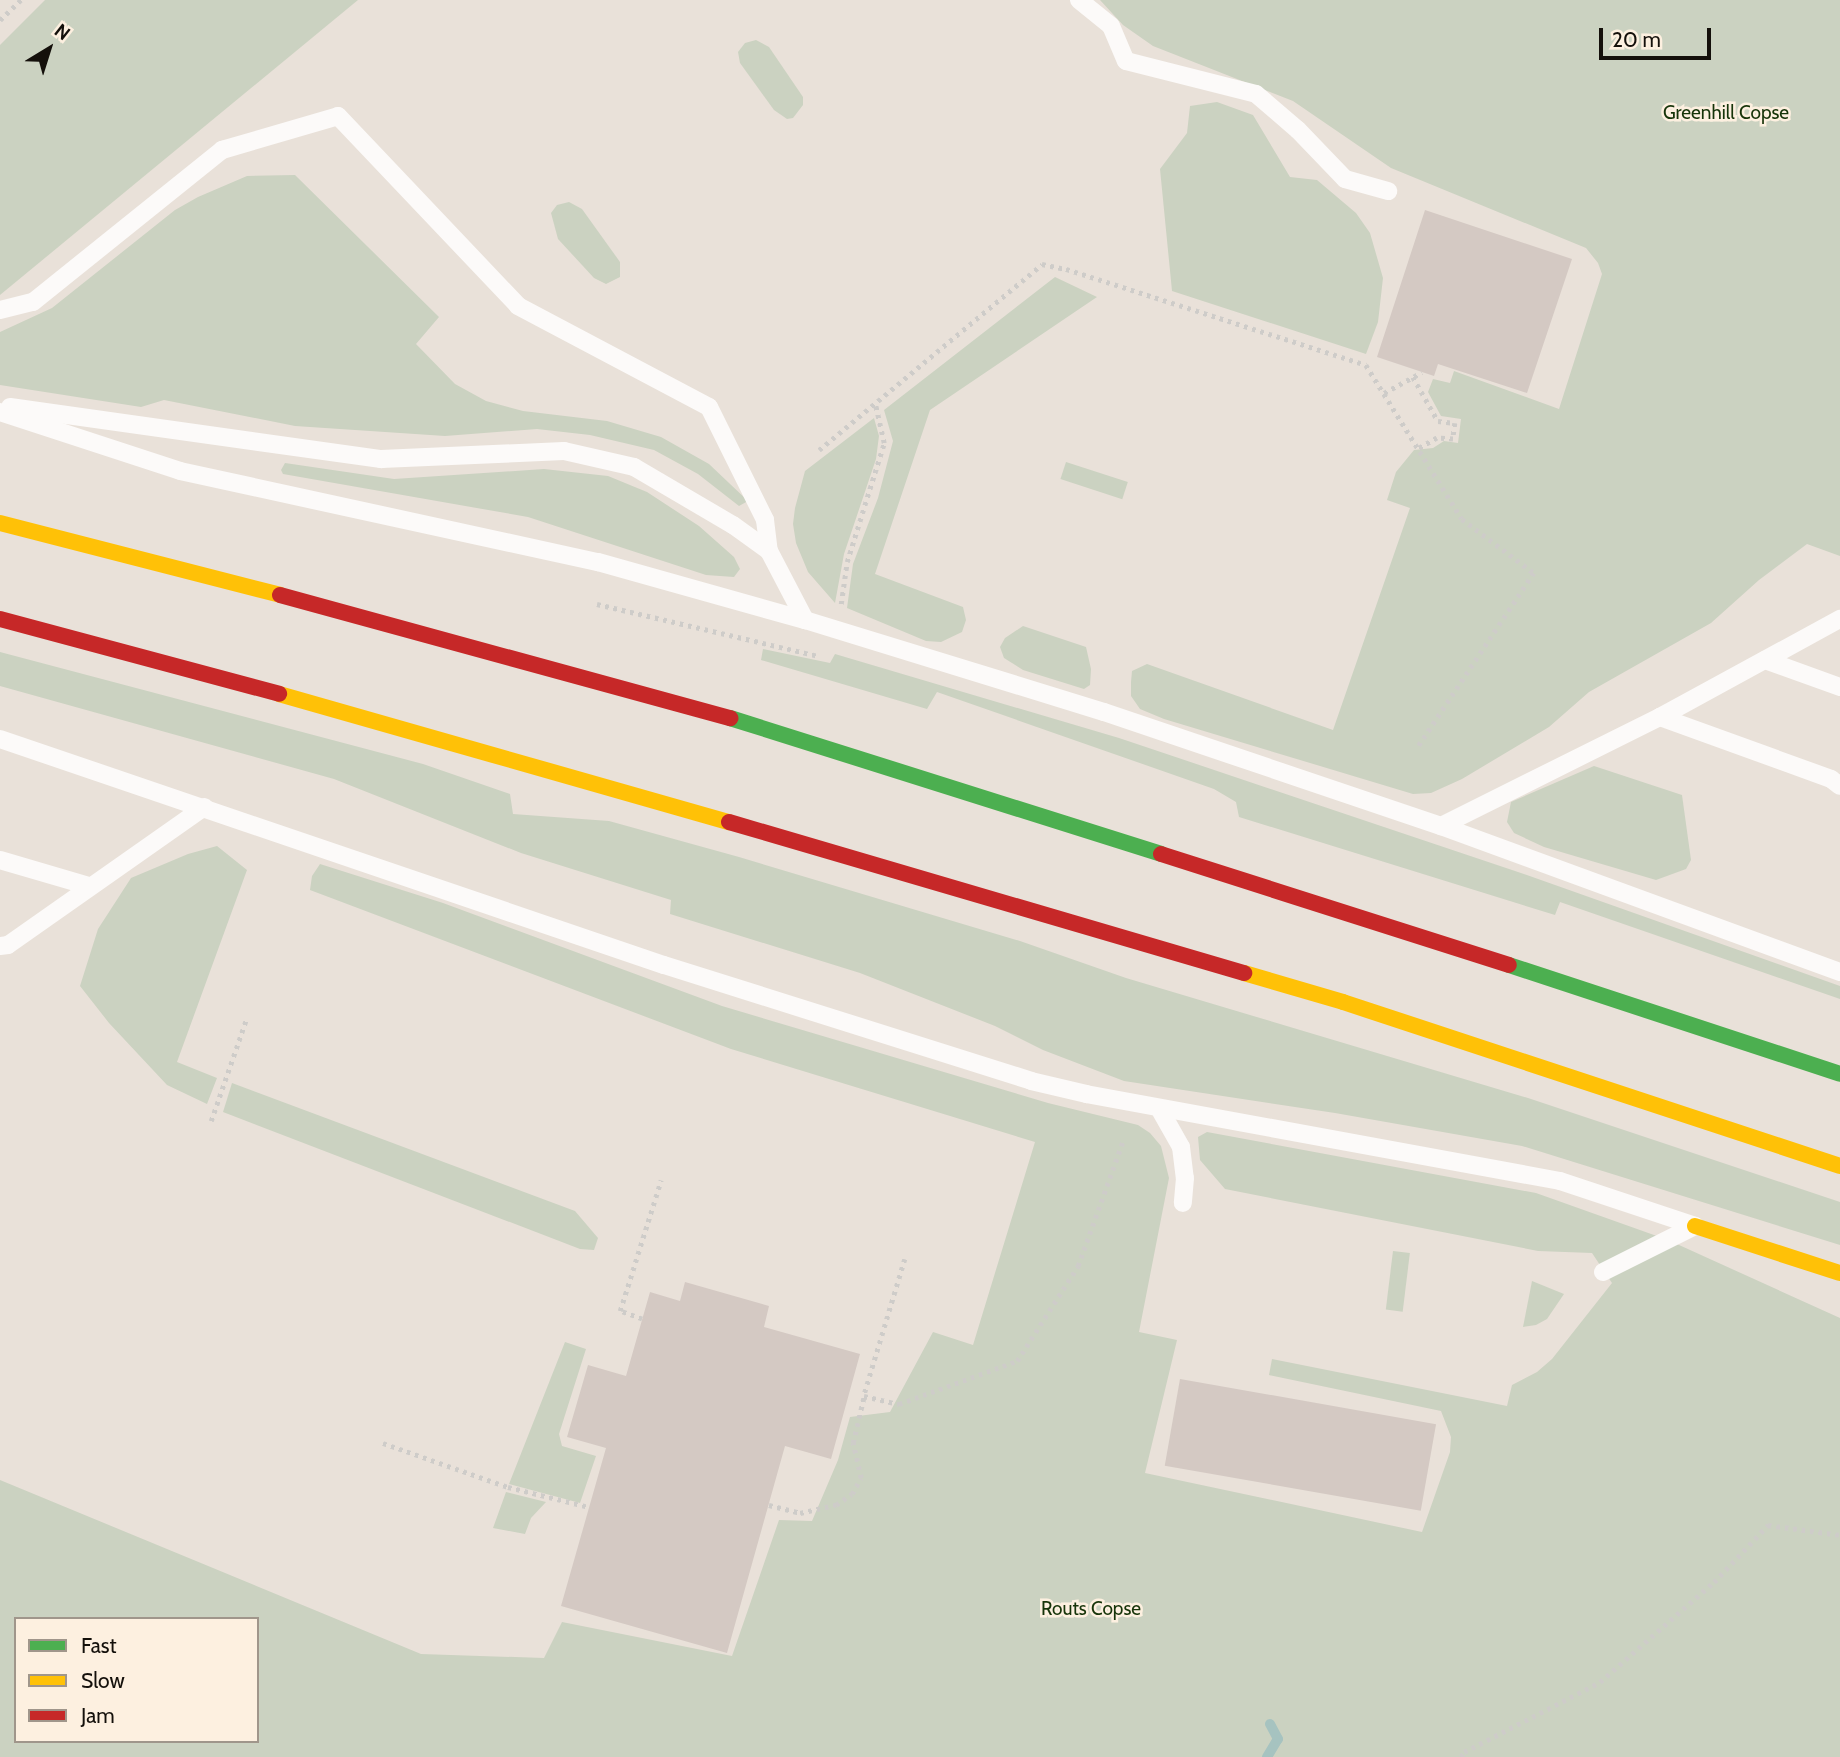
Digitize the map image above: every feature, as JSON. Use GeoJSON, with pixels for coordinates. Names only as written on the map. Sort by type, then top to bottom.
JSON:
{"type":"FeatureCollection","features":[{"type":"Feature","properties":{"kind":"highway"},"geometry":{"type":"LineString","coordinates":[[0,523],[194,571],[780,732],[1750,1042],[1840,1074]]}},
{"type":"Feature","properties":{"kind":"highway"},"geometry":{"type":"LineString","coordinates":[[0,619],[413,730],[1330,998],[1840,1166]]}},
{"type":"Feature","properties":{"kind":"highway"},"geometry":{"type":"LineString","coordinates":[[1695,1226],[1840,1273]]}},
{"type":"Feature","properties":{"kind":"lane"},"geometry":{"type":"LineString","coordinates":[[1079,0],[1111,26],[1126,61],[1256,94],[1298,130],[1345,179],[1388,191]]}},
{"type":"Feature","properties":{"kind":"lane"},"geometry":{"type":"LineString","coordinates":[[0,310],[33,302],[222,150],[338,116],[518,306],[709,407],[765,520],[769,551],[804,620]]}},
{"type":"Feature","properties":{"kind":"lane"},"geometry":{"type":"LineString","coordinates":[[0,405],[381,458],[564,451],[634,467],[733,525],[769,551]]}},
{"type":"Feature","properties":{"kind":"lane"},"geometry":{"type":"LineString","coordinates":[[0,412],[180,471],[598,562],[804,620],[1104,712],[1441,827],[1840,972]]}},
{"type":"Feature","properties":{"kind":"lane"},"geometry":{"type":"LineString","coordinates":[[1441,827],[1660,717],[1840,619]]}},
{"type":"Feature","properties":{"kind":"lane"},"geometry":{"type":"LineString","coordinates":[[1765,660],[1840,687]]}},
{"type":"Feature","properties":{"kind":"lane"},"geometry":{"type":"LineString","coordinates":[[1660,717],[1830,779],[1840,786]]}},
{"type":"Feature","properties":{"kind":"lane"},"geometry":{"type":"LineString","coordinates":[[0,739],[830,1019],[1031,1081],[1159,1108],[1560,1181],[1695,1226]]}},
{"type":"Feature","properties":{"kind":"lane"},"geometry":{"type":"LineString","coordinates":[[0,946],[8,945],[204,807]]}},
{"type":"Feature","properties":{"kind":"lane"},"geometry":{"type":"LineString","coordinates":[[0,860],[89,886]]}},
{"type":"Feature","properties":{"kind":"lane"},"geometry":{"type":"LineString","coordinates":[[1159,1108],[1181,1147],[1185,1178],[1183,1203]]}},
{"type":"Feature","properties":{"kind":"lane"},"geometry":{"type":"LineString","coordinates":[[1603,1272],[1695,1226]]}},
{"type":"Feature","properties":{"kind":"path"},"geometry":{"type":"LineString","coordinates":[[0,20],[21,0]]}},
{"type":"Feature","properties":{"kind":"path"},"geometry":{"type":"LineString","coordinates":[[819,450],[1042,264],[1066,269],[1366,365],[1462,519],[1534,573],[1418,747]]}},
{"type":"Feature","properties":{"kind":"path"},"geometry":{"type":"LineString","coordinates":[[1384,393],[1422,372]]}},
{"type":"Feature","properties":{"kind":"path"},"geometry":{"type":"LineString","coordinates":[[1413,377],[1438,421],[1455,423],[1452,439],[1437,438],[1418,449]]}},
{"type":"Feature","properties":{"kind":"path"},"geometry":{"type":"LineString","coordinates":[[841,608],[847,562],[884,443],[875,403]]}},
{"type":"Feature","properties":{"kind":"path"},"geometry":{"type":"LineString","coordinates":[[597,604],[827,658]]}},
{"type":"Feature","properties":{"kind":"path"},"geometry":{"type":"LineString","coordinates":[[211,1121],[246,1020]]}},
{"type":"Feature","properties":{"kind":"path"},"geometry":{"type":"LineString","coordinates":[[864,1396],[899,1404],[1017,1361],[1079,1266],[1123,1142]]}},
{"type":"Feature","properties":{"kind":"path"},"geometry":{"type":"LineString","coordinates":[[642,1319],[620,1311],[661,1180]]}},
{"type":"Feature","properties":{"kind":"path"},"geometry":{"type":"LineString","coordinates":[[769,1505],[800,1513],[836,1505],[852,1494],[861,1478],[853,1443],[864,1396],[905,1259]]}},
{"type":"Feature","properties":{"kind":"path"},"geometry":{"type":"LineString","coordinates":[[383,1443],[508,1488],[589,1507]]}},
{"type":"Feature","properties":{"kind":"path"},"geometry":{"type":"LineString","coordinates":[[1461,1757],[1464,1752],[1600,1682],[1714,1582],[1768,1525],[1840,1535]]}},
{"type":"Feature","properties":{"kind":"green space"},"geometry":{"type":"Polygon","coordinates":[[[45,0],[358,0],[0,295],[0,45],[45,0]]]}},
{"type":"Feature","properties":{"kind":"green space","name":"Greenhill Copse"},"geometry":{"type":"Polygon","coordinates":[[[1100,0],[1840,0],[1840,556],[1807,544],[1759,580],[1711,623],[1589,692],[1549,727],[1462,779],[1431,793],[1413,794],[1164,719],[1140,709],[1131,696],[1132,671],[1147,664],[1333,730],[1410,508],[1387,500],[1396,472],[1414,450],[1433,448],[1444,441],[1458,443],[1461,419],[1441,416],[1428,392],[1433,379],[1450,383],[1454,371],[1559,409],[1602,274],[1598,263],[1586,248],[1391,168],[1293,101],[1153,46],[1123,25],[1100,0]]]}},
{"type":"Feature","properties":{"kind":"green space"},"geometry":{"type":"Polygon","coordinates":[[[756,40],[769,47],[803,97],[803,105],[793,118],[787,119],[774,110],[740,63],[738,52],[745,43],[756,40]]]}},
{"type":"Feature","properties":{"kind":"green space"},"geometry":{"type":"Polygon","coordinates":[[[1217,102],[1253,115],[1290,177],[1317,180],[1356,213],[1370,233],[1383,278],[1378,322],[1366,354],[1172,291],[1160,169],[1187,133],[1190,106],[1217,102]]]}},
{"type":"Feature","properties":{"kind":"green space"},"geometry":{"type":"Polygon","coordinates":[[[295,175],[439,317],[416,344],[455,384],[486,401],[523,411],[607,421],[661,437],[709,464],[748,501],[739,506],[698,474],[654,450],[590,435],[537,429],[445,436],[295,426],[164,400],[141,407],[0,385],[0,332],[52,308],[175,210],[198,197],[247,176],[295,175]]]}},
{"type":"Feature","properties":{"kind":"green space"},"geometry":{"type":"Polygon","coordinates":[[[569,202],[582,209],[620,262],[620,277],[606,284],[594,278],[558,239],[551,213],[557,205],[569,202]]]}},
{"type":"Feature","properties":{"kind":"green space"},"geometry":{"type":"Polygon","coordinates":[[[1055,277],[1097,297],[930,410],[875,574],[963,607],[966,620],[962,632],[941,642],[926,641],[847,608],[853,564],[878,498],[893,441],[884,410],[1055,277]]]}},
{"type":"Feature","properties":{"kind":"green space"},"geometry":{"type":"Polygon","coordinates":[[[874,418],[879,436],[876,459],[844,554],[835,603],[808,572],[796,543],[793,524],[795,508],[805,471],[874,418]]]}},
{"type":"Feature","properties":{"kind":"green space"},"geometry":{"type":"Polygon","coordinates":[[[1066,462],[1128,482],[1122,499],[1060,479],[1066,462]]]}},
{"type":"Feature","properties":{"kind":"green space"},"geometry":{"type":"Polygon","coordinates":[[[285,463],[394,479],[544,469],[608,476],[647,492],[699,526],[734,557],[740,569],[734,577],[706,575],[528,517],[283,474],[281,470],[285,463]]]}},
{"type":"Feature","properties":{"kind":"green space"},"geometry":{"type":"Polygon","coordinates":[[[1023,626],[1086,647],[1091,669],[1090,685],[1084,689],[1023,670],[1004,658],[1000,647],[1005,638],[1023,626]]]}},
{"type":"Feature","properties":{"kind":"green space"},"geometry":{"type":"Polygon","coordinates":[[[763,649],[830,663],[835,654],[1119,738],[1518,872],[1840,986],[1840,999],[1560,902],[1555,915],[1239,817],[1236,802],[1214,789],[937,692],[927,709],[761,660],[763,649]]]}},
{"type":"Feature","properties":{"kind":"green space"},"geometry":{"type":"Polygon","coordinates":[[[0,652],[423,764],[510,794],[513,814],[609,821],[739,857],[1020,941],[1126,978],[1528,1098],[1840,1202],[1840,1245],[1522,1146],[1335,1113],[1124,1081],[860,973],[670,914],[671,900],[521,853],[334,779],[0,686],[0,652]]]}},
{"type":"Feature","properties":{"kind":"green space"},"geometry":{"type":"Polygon","coordinates":[[[1594,766],[1682,795],[1691,860],[1686,869],[1656,880],[1544,847],[1514,833],[1507,822],[1511,802],[1594,766]]]}},
{"type":"Feature","properties":{"kind":"green space"},"geometry":{"type":"Polygon","coordinates":[[[217,846],[247,870],[177,1062],[217,1078],[207,1104],[167,1085],[109,1023],[80,986],[98,929],[131,878],[188,854],[217,846]]]}},
{"type":"Feature","properties":{"kind":"green space","name":"Routs Copse"},"geometry":{"type":"Polygon","coordinates":[[[320,864],[443,903],[722,1006],[1048,1103],[1138,1125],[1150,1133],[1161,1146],[1169,1178],[1139,1332],[1177,1340],[1145,1473],[1422,1532],[1450,1452],[1451,1437],[1441,1411],[1269,1375],[1272,1359],[1507,1406],[1512,1385],[1537,1372],[1552,1359],[1612,1283],[1592,1253],[1538,1251],[1225,1189],[1200,1160],[1198,1137],[1207,1132],[1536,1193],[1668,1240],[1840,1318],[1840,1757],[0,1757],[0,1480],[421,1654],[544,1658],[562,1622],[732,1656],[779,1520],[812,1521],[838,1460],[850,1417],[890,1412],[933,1332],[973,1345],[1035,1142],[731,1049],[310,890],[312,876],[320,864]]]}},
{"type":"Feature","properties":{"kind":"green space"},"geometry":{"type":"Polygon","coordinates":[[[232,1083],[575,1211],[598,1238],[594,1250],[580,1249],[223,1112],[232,1083]]]}},
{"type":"Feature","properties":{"kind":"green space"},"geometry":{"type":"Polygon","coordinates":[[[1393,1251],[1410,1253],[1403,1312],[1386,1310],[1393,1251]]]}},
{"type":"Feature","properties":{"kind":"green space"},"geometry":{"type":"Polygon","coordinates":[[[1532,1281],[1564,1294],[1547,1319],[1536,1325],[1523,1327],[1532,1281]]]}},
{"type":"Feature","properties":{"kind":"green space"},"geometry":{"type":"Polygon","coordinates":[[[565,1342],[586,1349],[559,1434],[562,1446],[596,1456],[580,1503],[509,1484],[565,1342]]]}},
{"type":"Feature","properties":{"kind":"green space"},"geometry":{"type":"Polygon","coordinates":[[[506,1492],[546,1502],[531,1518],[525,1534],[493,1528],[506,1492]]]}},
{"type":"Feature","properties":{"kind":"building"},"geometry":{"type":"Polygon","coordinates":[[[1425,210],[1572,259],[1527,393],[1438,364],[1434,376],[1377,357],[1425,210]]]}},
{"type":"Feature","properties":{"kind":"building"},"geometry":{"type":"Polygon","coordinates":[[[685,1282],[769,1306],[764,1327],[860,1354],[831,1459],[785,1446],[727,1653],[561,1606],[606,1448],[567,1437],[588,1365],[626,1376],[650,1292],[680,1301],[685,1282]]]}},
{"type":"Feature","properties":{"kind":"building"},"geometry":{"type":"Polygon","coordinates":[[[1180,1379],[1436,1424],[1421,1511],[1165,1466],[1180,1379]]]}},
{"type":"Feature","properties":{"kind":"waterway"},"geometry":{"type":"LineString","coordinates":[[1267,1757],[1278,1739],[1270,1724]]}},
{"type":"Feature","properties":{"kind":"traffic: fast"},"geometry":{"type":"LineString","coordinates":[[730,718],[1161,854]]}},
{"type":"Feature","properties":{"kind":"traffic: fast"},"geometry":{"type":"LineString","coordinates":[[1509,965],[1840,1074]]}},
{"type":"Feature","properties":{"kind":"traffic: slow"},"geometry":{"type":"LineString","coordinates":[[0,523],[280,595]]}},
{"type":"Feature","properties":{"kind":"traffic: slow"},"geometry":{"type":"LineString","coordinates":[[279,694],[729,822]]}},
{"type":"Feature","properties":{"kind":"traffic: slow"},"geometry":{"type":"LineString","coordinates":[[1244,973],[1343,1002],[1840,1166]]}},
{"type":"Feature","properties":{"kind":"traffic: slow"},"geometry":{"type":"LineString","coordinates":[[1695,1226],[1840,1273]]}},
{"type":"Feature","properties":{"kind":"traffic: jam"},"geometry":{"type":"LineString","coordinates":[[280,595],[730,718]]}},
{"type":"Feature","properties":{"kind":"traffic: jam"},"geometry":{"type":"LineString","coordinates":[[0,619],[279,694]]}},
{"type":"Feature","properties":{"kind":"traffic: jam"},"geometry":{"type":"LineString","coordinates":[[729,822],[1244,973]]}},
{"type":"Feature","properties":{"kind":"traffic: jam"},"geometry":{"type":"LineString","coordinates":[[1161,854],[1509,965]]}}]}
